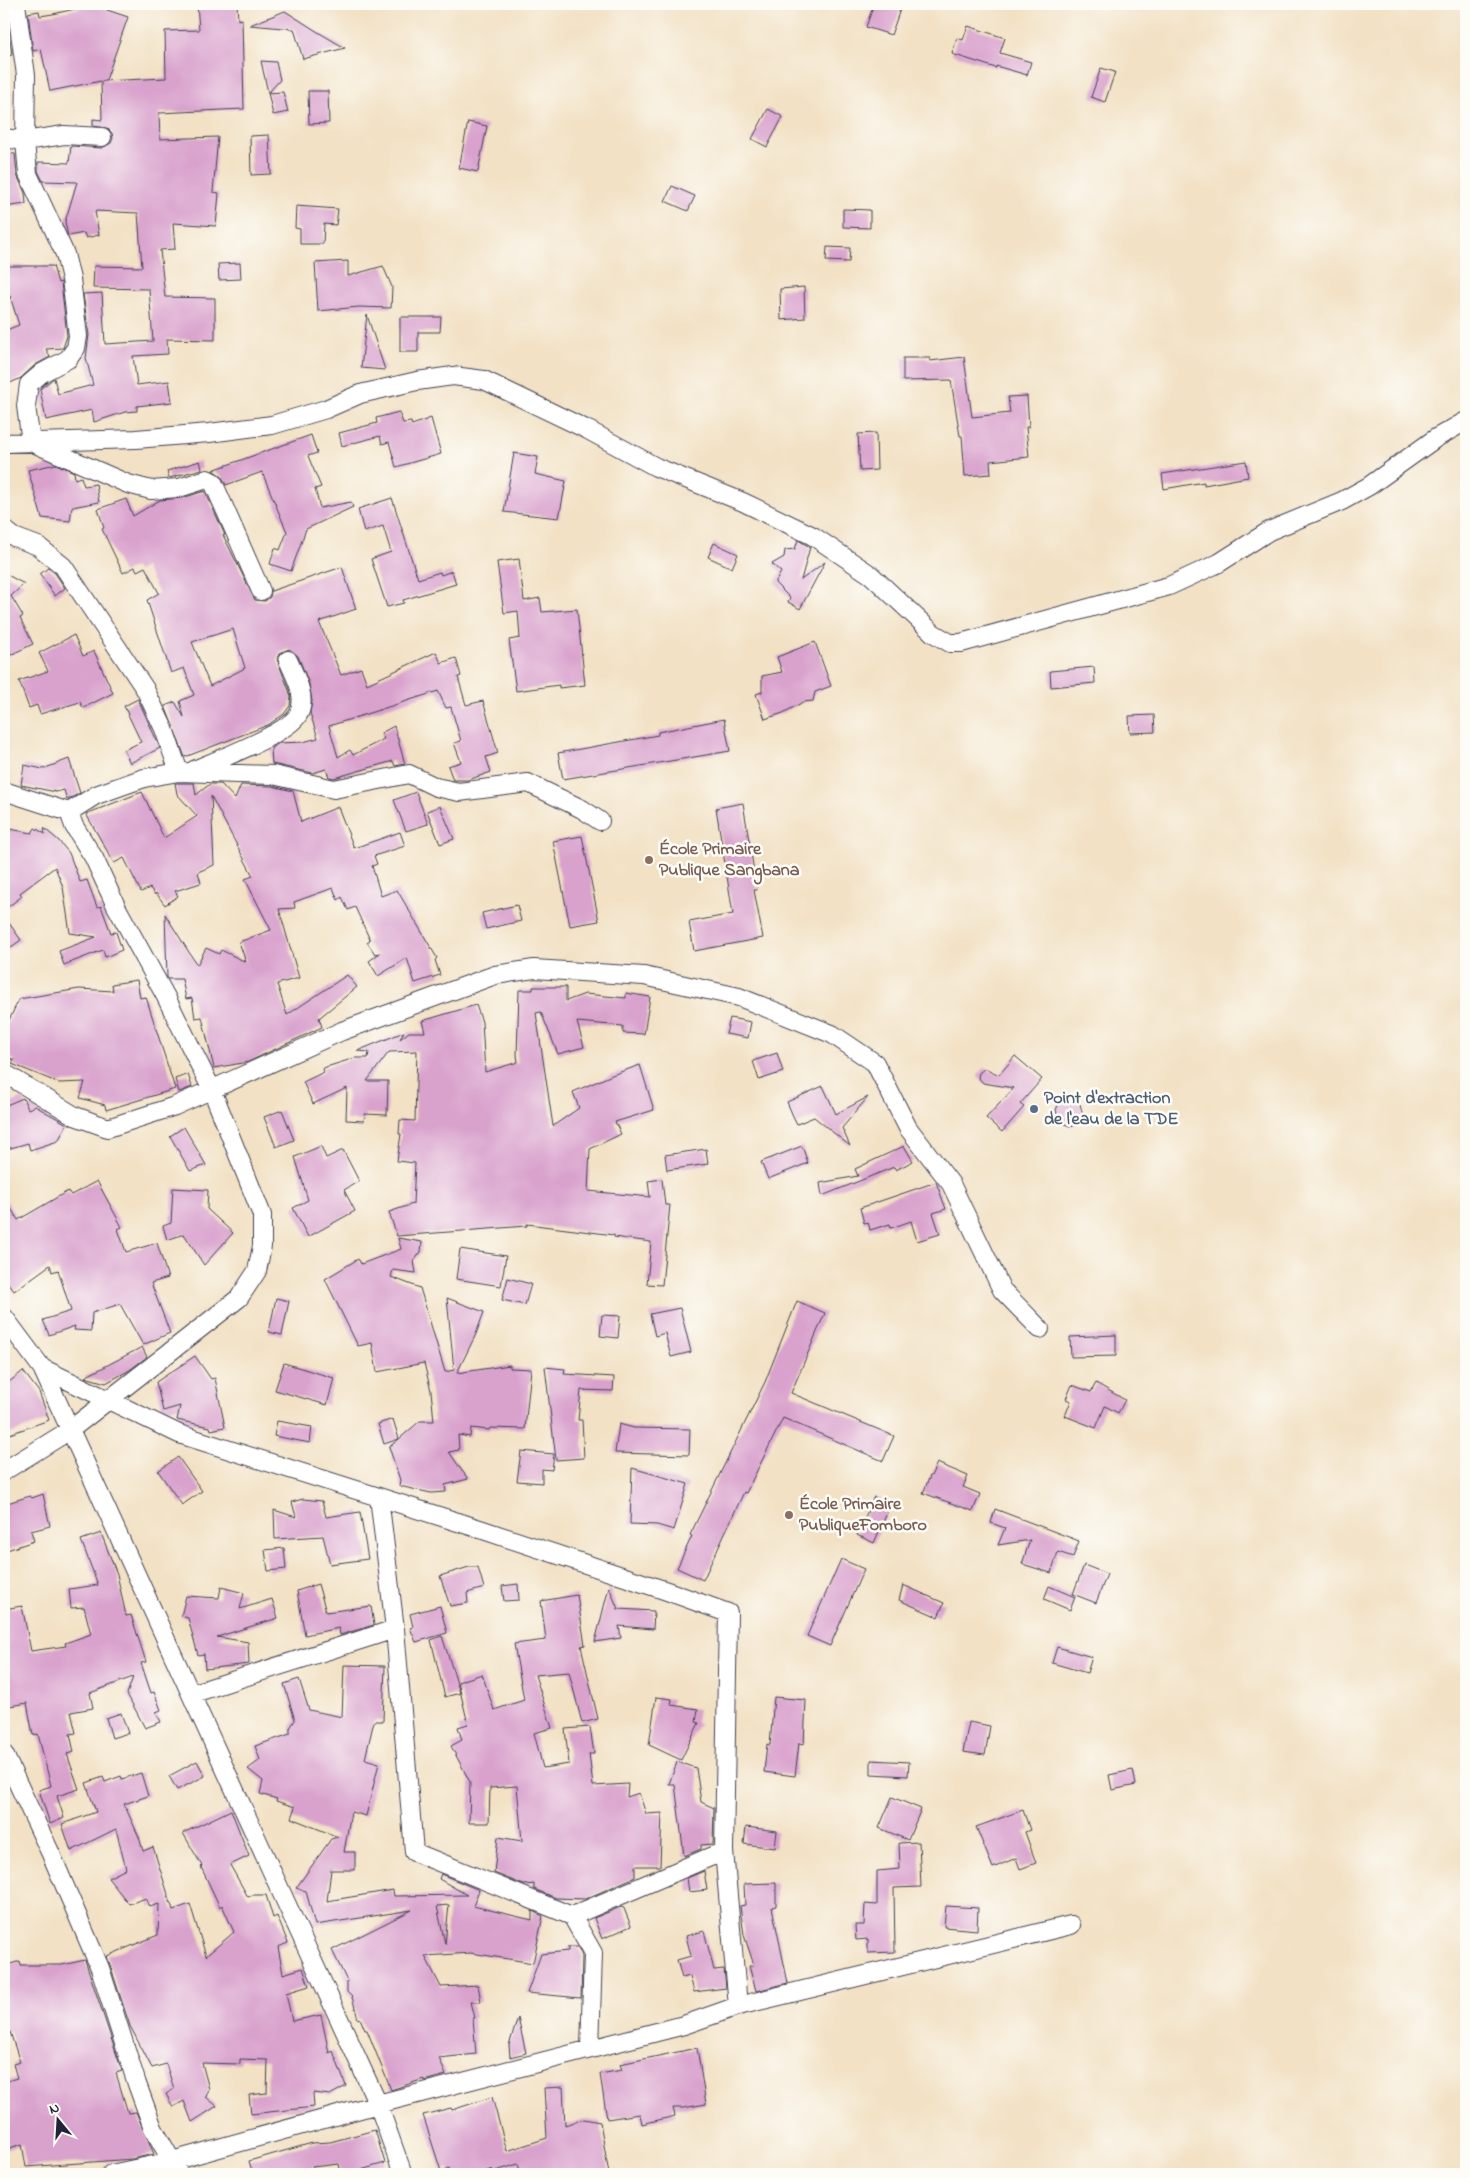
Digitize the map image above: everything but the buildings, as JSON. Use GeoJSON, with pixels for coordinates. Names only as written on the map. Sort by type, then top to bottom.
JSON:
{"type":"FeatureCollection","features":[{"type":"Feature","properties":{"kind":"street"},"geometry":{"type":"LineString","coordinates":[[16,4],[26,75],[25,141],[28,174],[65,254],[71,279],[78,336],[76,348],[68,359],[42,373],[29,384],[26,406],[31,442]]}},
{"type":"Feature","properties":{"kind":"street"},"geometry":{"type":"LineString","coordinates":[[4,138],[25,141],[64,135],[102,137]]}},
{"type":"Feature","properties":{"kind":"street"},"geometry":{"type":"LineString","coordinates":[[4,443],[136,439],[210,433],[272,425],[326,409],[360,394],[417,381],[453,376],[484,380],[580,426],[656,467],[743,502],[813,536],[871,575],[933,633],[950,642],[961,643],[1169,586],[1219,563],[1269,531],[1342,501],[1369,486],[1436,438],[1466,421]]}},
{"type":"Feature","properties":{"kind":"street"},"geometry":{"type":"LineString","coordinates":[[31,442],[128,484],[151,490],[179,488],[207,479],[213,482],[261,590]]}},
{"type":"Feature","properties":{"kind":"street"},"geometry":{"type":"LineString","coordinates":[[4,529],[14,537],[38,546],[63,566],[146,689],[185,771]]}},
{"type":"Feature","properties":{"kind":"street"},"geometry":{"type":"LineString","coordinates":[[185,771],[273,734],[291,724],[299,714],[301,700],[300,688],[288,660]]}},
{"type":"Feature","properties":{"kind":"street"},"geometry":{"type":"LineString","coordinates":[[69,812],[96,795],[144,778],[185,771],[273,775],[334,788],[409,774],[436,786],[459,792],[528,783],[582,809],[600,821]]}},
{"type":"Feature","properties":{"kind":"street"},"geometry":{"type":"LineString","coordinates":[[4,791],[69,812]]}},
{"type":"Feature","properties":{"kind":"street"},"geometry":{"type":"LineString","coordinates":[[4,1471],[70,1430],[239,1298],[256,1271],[262,1246],[262,1215],[212,1090],[166,997],[116,906],[94,858],[74,826],[69,812]]}},
{"type":"Feature","properties":{"kind":"street"},"geometry":{"type":"LineString","coordinates":[[4,1073],[75,1116],[108,1128],[175,1106],[342,1031],[495,975],[534,969],[644,976],[740,997],[832,1034],[875,1063],[908,1128],[951,1184],[1002,1290],[1040,1329]]}},
{"type":"Feature","properties":{"kind":"street"},"geometry":{"type":"LineString","coordinates":[[4,1317],[42,1368],[378,2104],[403,2174]]}},
{"type":"Feature","properties":{"kind":"street"},"geometry":{"type":"LineString","coordinates":[[42,1368],[179,1434],[583,1563],[728,1613],[724,1850],[738,2006]]}},
{"type":"Feature","properties":{"kind":"street"},"geometry":{"type":"LineString","coordinates":[[379,1497],[395,1629],[414,1852],[572,1916],[593,1953],[590,2049]]}},
{"type":"Feature","properties":{"kind":"street"},"geometry":{"type":"LineString","coordinates":[[190,1694],[395,1629]]}},
{"type":"Feature","properties":{"kind":"street"},"geometry":{"type":"LineString","coordinates":[[4,1754],[51,1854],[100,1968],[153,2128],[175,2168]]}},
{"type":"Feature","properties":{"kind":"street"},"geometry":{"type":"LineString","coordinates":[[572,1916],[724,1850]]}},
{"type":"Feature","properties":{"kind":"street"},"geometry":{"type":"LineString","coordinates":[[111,2174],[175,2168],[378,2104],[684,2025],[738,2006],[1072,1925]]}},
{"type":"Feature","properties":{"kind":"place","name":"École Primaire Publique Sangbana"},"geometry":{"type":"Point","coordinates":[649,860]}},
{"type":"Feature","properties":{"kind":"place","name":"Point d'extraction de l'eau de la TDE"},"geometry":{"type":"Point","coordinates":[1034,1109]}},
{"type":"Feature","properties":{"kind":"place","name":"École Primaire PubliqueFomboro"},"geometry":{"type":"Point","coordinates":[789,1515]}}]}
